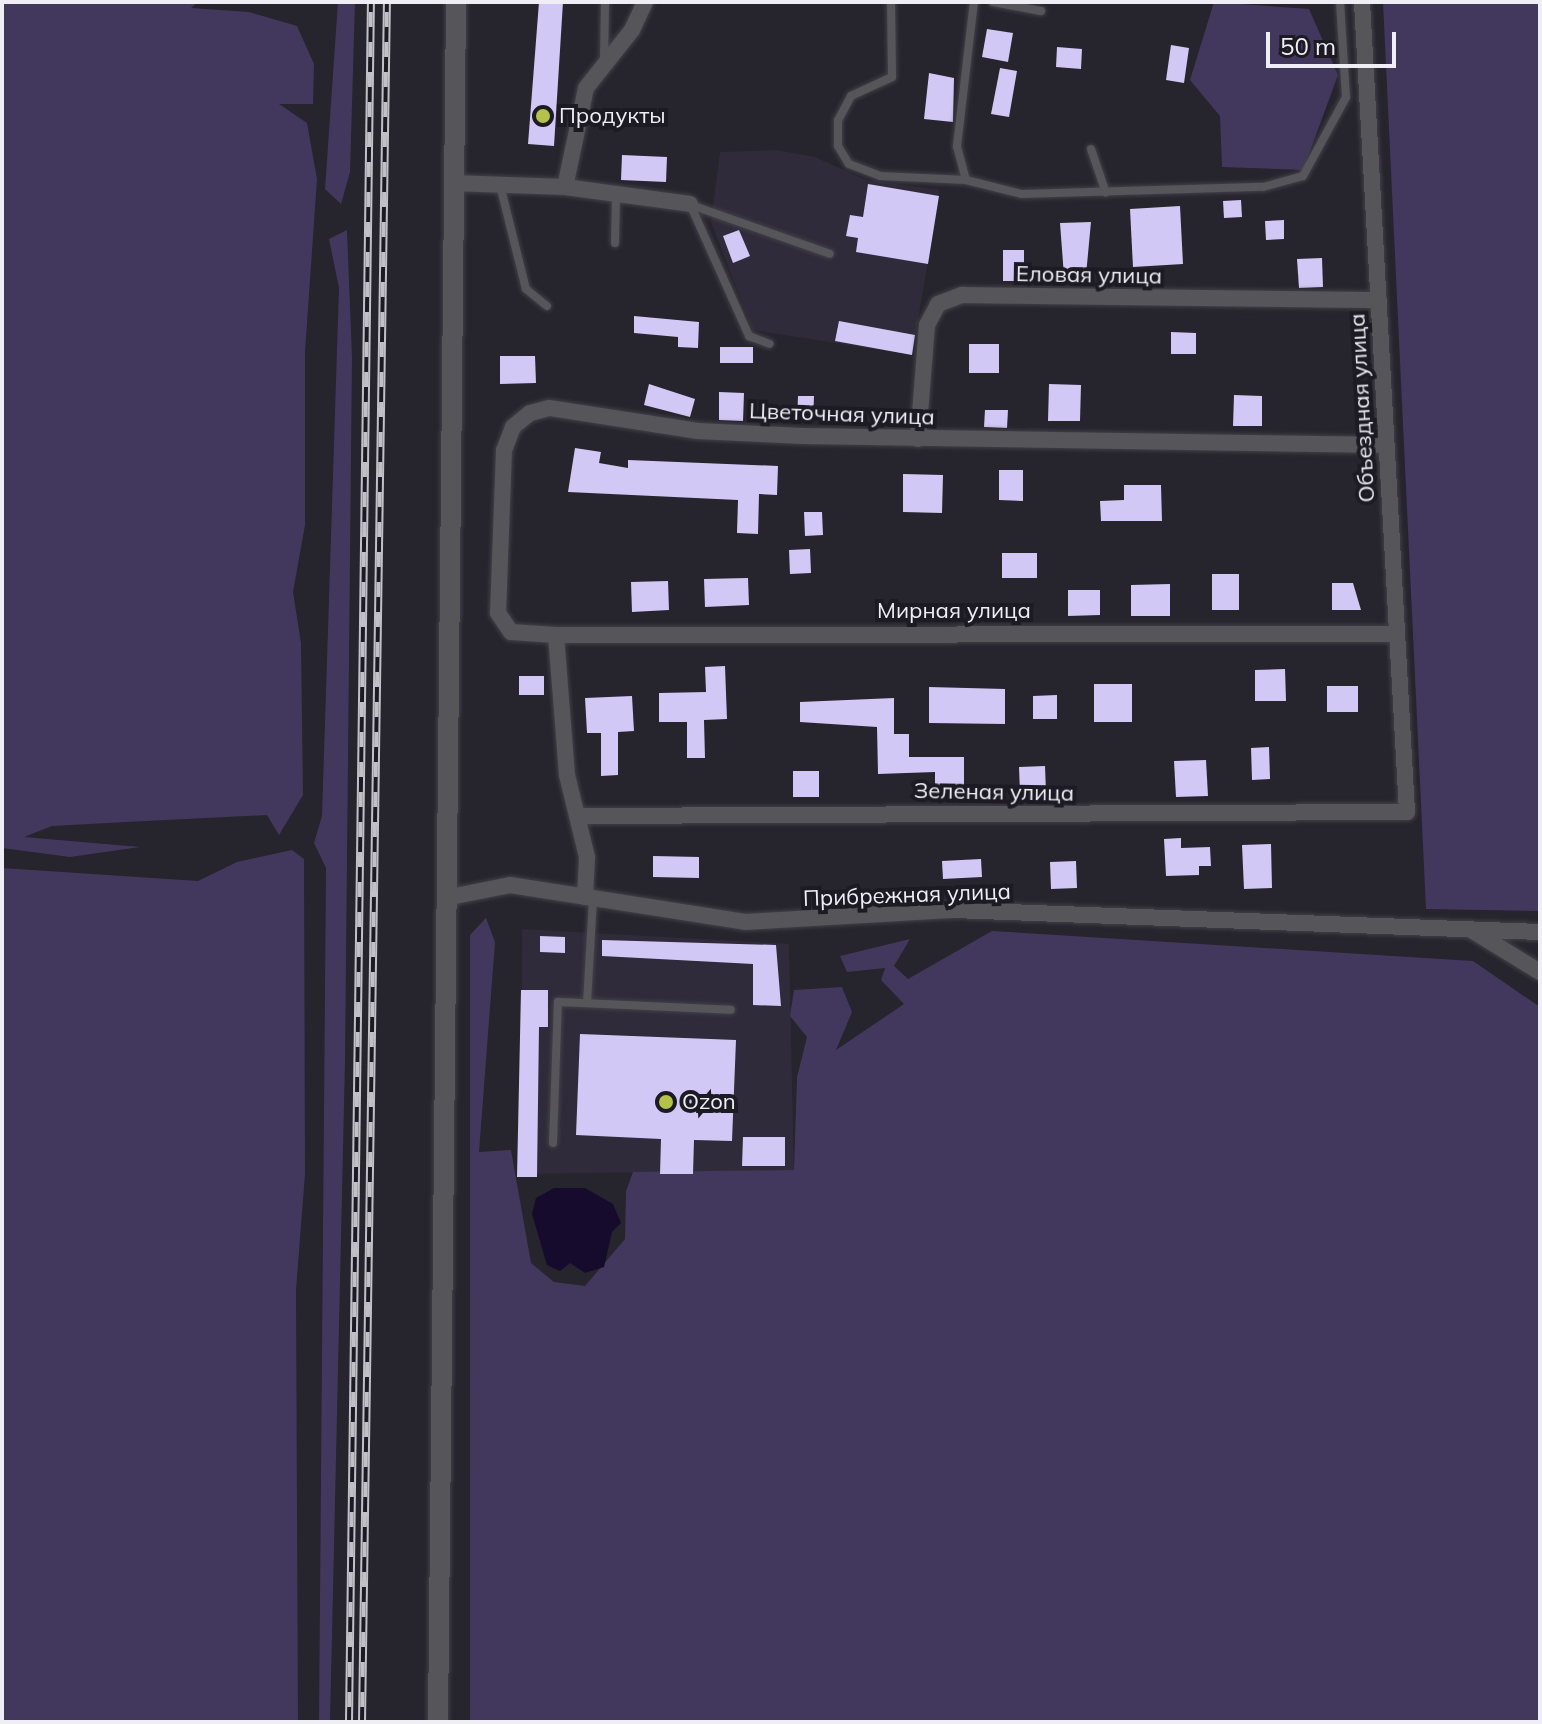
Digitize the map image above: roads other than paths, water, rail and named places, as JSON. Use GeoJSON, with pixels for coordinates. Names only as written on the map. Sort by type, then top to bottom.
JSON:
{"type":"FeatureCollection","features":[{"type":"Feature","properties":{"kind":"street"},"geometry":{"type":"LineString","coordinates":[[438,1722],[456,2]]}},
{"type":"Feature","properties":{"kind":"street"},"geometry":{"type":"LineString","coordinates":[[565,187],[586,88],[604,60],[632,30],[645,2]]}},
{"type":"Feature","properties":{"kind":"street","name":"Объездная улица"},"geometry":{"type":"LineString","coordinates":[[1362,2],[1407,812]]}},
{"type":"Feature","properties":{"kind":"street"},"geometry":{"type":"LineString","coordinates":[[452,183],[565,187],[690,204]]}},
{"type":"Feature","properties":{"kind":"street","name":"Еловая улица"},"geometry":{"type":"LineString","coordinates":[[918,439],[927,325],[938,304],[962,295],[1379,300]]}},
{"type":"Feature","properties":{"kind":"street","name":"Цветочная улица"},"geometry":{"type":"LineString","coordinates":[[511,632],[498,613],[504,450],[513,427],[530,413],[549,408],[698,431],[918,439],[1386,445]]}},
{"type":"Feature","properties":{"kind":"street","name":"Мирная улица"},"geometry":{"type":"LineString","coordinates":[[511,632],[556,635],[1397,634]]}},
{"type":"Feature","properties":{"kind":"street"},"geometry":{"type":"LineString","coordinates":[[556,635],[567,775],[581,816],[589,898]]}},
{"type":"Feature","properties":{"kind":"street","name":"Зеленая улица"},"geometry":{"type":"LineString","coordinates":[[581,816],[1407,812]]}},
{"type":"Feature","properties":{"kind":"street","name":"Прибрежная улица"},"geometry":{"type":"LineString","coordinates":[[445,898],[510,885],[745,922],[954,910],[1402,922],[1472,931],[1540,932]]}},
{"type":"Feature","properties":{"kind":"street"},"geometry":{"type":"LineString","coordinates":[[1472,931],[1540,972]]}},
{"type":"Feature","properties":{"kind":"lane"},"geometry":{"type":"LineString","coordinates":[[604,60],[605,2]]}},
{"type":"Feature","properties":{"kind":"lane"},"geometry":{"type":"LineString","coordinates":[[891,2],[892,77],[851,96],[838,120],[838,146],[849,164],[880,176],[966,180],[1022,194],[1263,187],[1303,176],[1346,97],[1340,2]]}},
{"type":"Feature","properties":{"kind":"lane"},"geometry":{"type":"LineString","coordinates":[[966,180],[957,146],[974,2]]}},
{"type":"Feature","properties":{"kind":"lane"},"geometry":{"type":"LineString","coordinates":[[993,2],[1041,11]]}},
{"type":"Feature","properties":{"kind":"lane"},"geometry":{"type":"LineString","coordinates":[[1091,149],[1106,193]]}},
{"type":"Feature","properties":{"kind":"lane"},"geometry":{"type":"LineString","coordinates":[[500,185],[526,289],[547,306]]}},
{"type":"Feature","properties":{"kind":"lane"},"geometry":{"type":"LineString","coordinates":[[615,243],[616,193]]}},
{"type":"Feature","properties":{"kind":"lane"},"geometry":{"type":"LineString","coordinates":[[690,204],[830,254]]}},
{"type":"Feature","properties":{"kind":"lane"},"geometry":{"type":"LineString","coordinates":[[690,204],[749,336],[770,344]]}},
{"type":"Feature","properties":{"kind":"lane"},"geometry":{"type":"LineString","coordinates":[[587,1003],[589,898]]}},
{"type":"Feature","properties":{"kind":"lane"},"geometry":{"type":"LineString","coordinates":[[553,1143],[558,1002],[731,1010]]}},
{"type":"Feature","properties":{"kind":"railway"},"geometry":{"type":"LineString","coordinates":[[349,1722],[371,2]]}},
{"type":"Feature","properties":{"kind":"railway"},"geometry":{"type":"LineString","coordinates":[[362,1722],[387,2]]}},
{"type":"Feature","properties":{"kind":"place","name":"Продукты"},"geometry":{"type":"Point","coordinates":[543,116]}},
{"type":"Feature","properties":{"kind":"place","name":"Ozon"},"geometry":{"type":"Point","coordinates":[666,1102]}}]}
